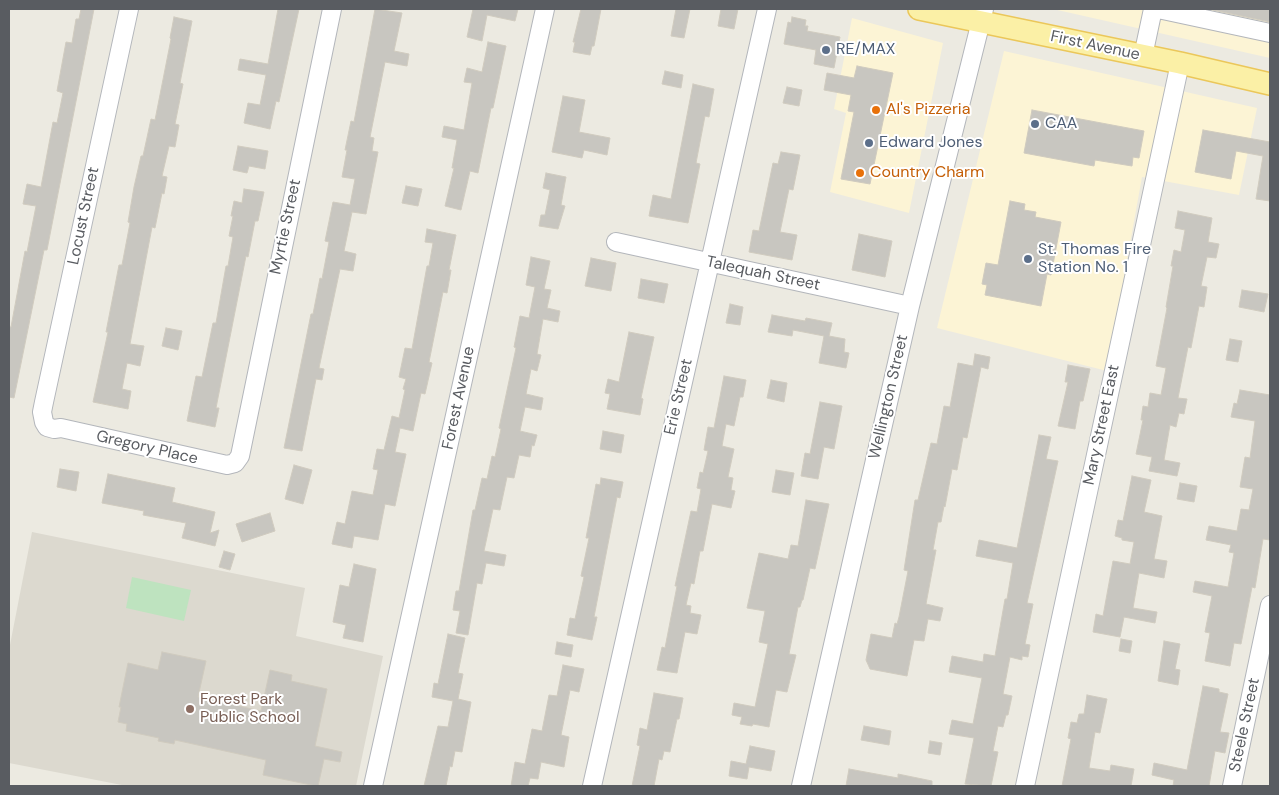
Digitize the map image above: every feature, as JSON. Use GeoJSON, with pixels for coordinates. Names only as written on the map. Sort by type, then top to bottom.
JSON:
{"type":"FeatureCollection","features":[{"type":"Feature","properties":{"kind":"main road","name":"First Avenue"},"geometry":{"type":"LineString","coordinates":[[919,9],[983,15],[1143,56],[1270,84]]}},
{"type":"Feature","properties":{"kind":"street","name":"Locust Street"},"geometry":{"type":"LineString","coordinates":[[44,422],[42,412],[44,402],[129,9]]}},
{"type":"Feature","properties":{"kind":"street","name":"Myrtie Street"},"geometry":{"type":"LineString","coordinates":[[241,446],[332,9]]}},
{"type":"Feature","properties":{"kind":"street","name":"Forest Avenue"},"geometry":{"type":"LineString","coordinates":[[373,786],[545,9]]}},
{"type":"Feature","properties":{"kind":"street","name":"Erie Street"},"geometry":{"type":"LineString","coordinates":[[592,786],[767,9]]}},
{"type":"Feature","properties":{"kind":"street"},"geometry":{"type":"LineString","coordinates":[[1143,56],[1153,9]]}},
{"type":"Feature","properties":{"kind":"street"},"geometry":{"type":"LineString","coordinates":[[1158,9],[1270,33]]}},
{"type":"Feature","properties":{"kind":"street","name":"Wellington Street"},"geometry":{"type":"LineString","coordinates":[[802,786],[910,306],[983,15]]}},
{"type":"Feature","properties":{"kind":"street","name":"Mary Street East"},"geometry":{"type":"LineString","coordinates":[[1025,786],[1180,63]]}},
{"type":"Feature","properties":{"kind":"street","name":"Talequah Street"},"geometry":{"type":"LineString","coordinates":[[616,242],[910,306]]}},
{"type":"Feature","properties":{"kind":"street","name":"Gregory Place"},"geometry":{"type":"LineString","coordinates":[[44,422],[47,427],[54,429],[61,428],[227,465],[235,463],[240,456],[241,446]]}},
{"type":"Feature","properties":{"kind":"street","name":"Steele Street"},"geometry":{"type":"LineString","coordinates":[[1232,786],[1270,605]]}},
{"type":"Feature","properties":{"kind":"shaded area"},"geometry":{"type":"Polygon","coordinates":[[[1053,9],[1270,9],[1270,58],[1053,9]]]}},
{"type":"Feature","properties":{"kind":"shaded area"},"geometry":{"type":"Polygon","coordinates":[[[852,18],[943,43],[909,213],[830,192],[846,113],[834,109],[852,18]]]}},
{"type":"Feature","properties":{"kind":"shaded area"},"geometry":{"type":"Polygon","coordinates":[[[1004,51],[1257,108],[1239,195],[1142,177],[1107,371],[937,328],[1004,51]]]}},
{"type":"Feature","properties":{"kind":"shaded area","name":"Forest Park Public School"},"geometry":{"type":"Polygon","coordinates":[[[32,532],[305,588],[296,636],[383,656],[356,786],[127,786],[9,763],[9,650],[32,532]]]}},
{"type":"Feature","properties":{"kind":"green space"},"geometry":{"type":"Polygon","coordinates":[[[132,577],[191,590],[184,621],[126,608],[132,577]]]}},
{"type":"Feature","properties":{"kind":"building"},"geometry":{"type":"Polygon","coordinates":[[[81,9],[94,9],[47,250],[44,250],[14,398],[9,397],[9,327],[11,327],[25,251],[27,252],[36,206],[23,204],[27,184],[41,187],[53,122],[57,123],[63,93],[57,91],[66,42],[72,43],[76,19],[79,19],[81,9]]]}},
{"type":"Feature","properties":{"kind":"building"},"geometry":{"type":"Polygon","coordinates":[[[278,9],[299,9],[279,102],[276,101],[270,129],[244,123],[248,103],[260,105],[266,75],[238,70],[240,59],[268,64],[278,9]]]}},
{"type":"Feature","properties":{"kind":"building"},"geometry":{"type":"Polygon","coordinates":[[[375,9],[402,13],[394,51],[409,54],[407,66],[385,62],[370,137],[374,138],[372,151],[378,152],[366,214],[352,212],[344,251],[356,254],[353,271],[340,269],[319,368],[324,369],[322,380],[316,379],[302,451],[284,448],[311,314],[313,314],[320,278],[322,279],[329,242],[325,241],[333,202],[350,205],[355,179],[342,177],[347,150],[345,150],[351,121],[354,122],[375,9]]]}},
{"type":"Feature","properties":{"kind":"building"},"geometry":{"type":"Polygon","coordinates":[[[473,9],[518,9],[515,21],[487,15],[482,41],[467,37],[473,9]]]}},
{"type":"Feature","properties":{"kind":"building"},"geometry":{"type":"Polygon","coordinates":[[[581,9],[601,9],[594,46],[592,46],[590,55],[573,52],[575,42],[573,42],[581,9]]]}},
{"type":"Feature","properties":{"kind":"building"},"geometry":{"type":"Polygon","coordinates":[[[676,9],[690,9],[684,38],[671,36],[676,9]]]}},
{"type":"Feature","properties":{"kind":"building"},"geometry":{"type":"Polygon","coordinates":[[[721,9],[738,9],[734,29],[718,26],[721,9]]]}},
{"type":"Feature","properties":{"kind":"building"},"geometry":{"type":"Polygon","coordinates":[[[1270,9],[1270,22],[1213,10],[1270,9]]]}},
{"type":"Feature","properties":{"kind":"building"},"geometry":{"type":"Polygon","coordinates":[[[174,17],[192,21],[180,83],[183,84],[175,124],[179,125],[175,147],[169,146],[162,176],[167,177],[164,194],[162,193],[155,228],[152,227],[130,344],[144,346],[140,366],[127,363],[122,389],[131,391],[128,409],[93,402],[108,332],[106,332],[119,265],[122,265],[130,223],[128,222],[134,187],[151,119],[155,120],[174,17]]]}},
{"type":"Feature","properties":{"kind":"building"},"geometry":{"type":"Polygon","coordinates":[[[792,17],[806,20],[805,26],[808,26],[807,31],[840,37],[834,68],[814,64],[816,50],[784,44],[788,22],[791,23],[792,17]]]}},
{"type":"Feature","properties":{"kind":"building"},"geometry":{"type":"Polygon","coordinates":[[[488,42],[506,46],[478,173],[470,171],[461,210],[445,206],[454,168],[452,168],[457,140],[442,137],[444,126],[464,130],[472,83],[464,82],[467,68],[482,72],[488,42]]]}},
{"type":"Feature","properties":{"kind":"building"},"geometry":{"type":"Polygon","coordinates":[[[857,66],[893,73],[870,184],[841,179],[854,112],[848,111],[851,95],[824,90],[827,73],[854,78],[857,66]]]}},
{"type":"Feature","properties":{"kind":"building"},"geometry":{"type":"Polygon","coordinates":[[[665,71],[683,75],[681,88],[662,84],[665,71]]]}},
{"type":"Feature","properties":{"kind":"building"},"geometry":{"type":"Polygon","coordinates":[[[693,84],[714,89],[709,117],[705,116],[696,163],[700,164],[688,223],[649,216],[653,195],[671,199],[693,84]]]}},
{"type":"Feature","properties":{"kind":"building"},"geometry":{"type":"Polygon","coordinates":[[[787,87],[802,90],[799,106],[783,103],[787,87]]]}},
{"type":"Feature","properties":{"kind":"building"},"geometry":{"type":"Polygon","coordinates":[[[563,96],[585,100],[579,132],[610,138],[607,155],[584,150],[582,158],[552,152],[563,96]]]}},
{"type":"Feature","properties":{"kind":"building"},"geometry":{"type":"Polygon","coordinates":[[[1032,110],[1144,131],[1139,158],[1133,157],[1132,166],[1095,160],[1094,166],[1024,153],[1032,110]]]}},
{"type":"Feature","properties":{"kind":"building"},"geometry":{"type":"Polygon","coordinates":[[[1203,130],[1270,142],[1270,201],[1256,199],[1263,156],[1236,151],[1231,179],[1195,172],[1203,130]]]}},
{"type":"Feature","properties":{"kind":"building"},"geometry":{"type":"Polygon","coordinates":[[[238,146],[268,151],[265,169],[249,166],[247,173],[233,170],[238,146]]]}},
{"type":"Feature","properties":{"kind":"building"},"geometry":{"type":"Polygon","coordinates":[[[781,152],[800,155],[793,190],[789,189],[780,232],[797,235],[792,260],[749,252],[753,230],[759,231],[773,163],[778,164],[781,152]]]}},
{"type":"Feature","properties":{"kind":"building"},"geometry":{"type":"Polygon","coordinates":[[[546,173],[566,177],[561,205],[565,206],[558,229],[539,226],[541,215],[545,215],[550,190],[543,188],[546,173]]]}},
{"type":"Feature","properties":{"kind":"building"},"geometry":{"type":"Polygon","coordinates":[[[406,186],[422,189],[418,206],[402,203],[406,186]]]}},
{"type":"Feature","properties":{"kind":"building"},"geometry":{"type":"Polygon","coordinates":[[[244,189],[264,192],[258,221],[255,221],[248,257],[246,256],[216,408],[219,408],[215,427],[187,421],[196,376],[202,377],[213,323],[216,323],[233,237],[229,236],[234,201],[242,203],[244,189]]]}},
{"type":"Feature","properties":{"kind":"building"},"geometry":{"type":"Polygon","coordinates":[[[1010,201],[1025,204],[1024,210],[1036,212],[1035,217],[1061,222],[1051,275],[1047,274],[1041,306],[985,295],[987,285],[982,284],[986,263],[998,265],[1010,201]]]}},
{"type":"Feature","properties":{"kind":"building"},"geometry":{"type":"Polygon","coordinates":[[[1178,211],[1212,218],[1208,242],[1219,244],[1216,258],[1207,257],[1201,286],[1207,287],[1204,307],[1199,306],[1191,348],[1188,347],[1178,398],[1187,399],[1184,414],[1179,413],[1176,427],[1170,425],[1164,460],[1180,463],[1177,476],[1149,471],[1152,457],[1136,454],[1143,420],[1141,420],[1143,406],[1148,407],[1150,393],[1161,395],[1166,368],[1156,366],[1167,308],[1174,250],[1181,252],[1185,230],[1175,228],[1178,211]]]}},
{"type":"Feature","properties":{"kind":"building"},"geometry":{"type":"Polygon","coordinates":[[[427,229],[456,235],[449,270],[451,270],[447,293],[443,292],[429,362],[432,363],[425,394],[421,393],[413,431],[400,428],[395,452],[406,454],[395,506],[385,504],[378,540],[354,536],[352,548],[332,544],[337,522],[345,524],[352,491],[373,495],[378,470],[373,469],[377,449],[384,450],[392,416],[399,418],[406,379],[399,377],[405,348],[412,349],[433,243],[425,242],[427,229]]]}},
{"type":"Feature","properties":{"kind":"building"},"geometry":{"type":"Polygon","coordinates":[[[859,234],[892,241],[885,277],[852,270],[859,234]]]}},
{"type":"Feature","properties":{"kind":"building"},"geometry":{"type":"Polygon","coordinates":[[[531,257],[550,261],[544,289],[551,290],[547,308],[560,311],[558,322],[543,319],[537,354],[541,355],[537,371],[531,369],[526,394],[543,398],[541,410],[525,407],[520,431],[537,435],[534,446],[532,445],[530,457],[519,455],[514,478],[507,477],[500,510],[493,509],[484,551],[506,555],[504,566],[486,563],[482,584],[477,583],[468,635],[456,633],[460,611],[453,610],[456,591],[459,591],[473,510],[475,510],[482,478],[487,479],[492,456],[495,457],[501,429],[499,428],[516,348],[514,347],[520,316],[529,318],[535,287],[526,285],[531,257]]]}},
{"type":"Feature","properties":{"kind":"building"},"geometry":{"type":"Polygon","coordinates":[[[591,258],[616,263],[611,291],[585,286],[591,258]]]}},
{"type":"Feature","properties":{"kind":"building"},"geometry":{"type":"Polygon","coordinates":[[[641,279],[668,284],[664,303],[638,298],[641,279]]]}},
{"type":"Feature","properties":{"kind":"building"},"geometry":{"type":"Polygon","coordinates":[[[1242,290],[1268,294],[1264,312],[1239,307],[1242,290]]]}},
{"type":"Feature","properties":{"kind":"building"},"geometry":{"type":"Polygon","coordinates":[[[730,304],[743,307],[740,325],[726,323],[730,304]]]}},
{"type":"Feature","properties":{"kind":"building"},"geometry":{"type":"Polygon","coordinates":[[[772,315],[805,321],[806,318],[832,323],[829,336],[845,339],[844,352],[849,353],[846,368],[819,363],[824,336],[793,330],[792,336],[768,332],[772,315]]]}},
{"type":"Feature","properties":{"kind":"building"},"geometry":{"type":"Polygon","coordinates":[[[166,328],[182,331],[178,350],[162,346],[166,328]]]}},
{"type":"Feature","properties":{"kind":"building"},"geometry":{"type":"Polygon","coordinates":[[[629,332],[654,337],[641,398],[643,399],[640,415],[607,409],[610,394],[605,393],[608,379],[619,382],[629,332]]]}},
{"type":"Feature","properties":{"kind":"building"},"geometry":{"type":"Polygon","coordinates":[[[1230,339],[1242,341],[1238,362],[1226,360],[1230,339]]]}},
{"type":"Feature","properties":{"kind":"building"},"geometry":{"type":"Polygon","coordinates":[[[975,354],[990,357],[988,369],[981,367],[967,438],[963,437],[957,470],[952,469],[945,507],[941,522],[938,522],[933,550],[936,550],[926,604],[943,608],[940,621],[928,619],[924,641],[914,640],[907,676],[870,669],[866,660],[871,634],[892,638],[895,623],[897,624],[899,617],[908,571],[904,570],[915,500],[918,500],[931,443],[937,444],[944,406],[950,407],[958,363],[973,366],[975,354]]]}},
{"type":"Feature","properties":{"kind":"building"},"geometry":{"type":"Polygon","coordinates":[[[1068,365],[1090,369],[1083,401],[1080,401],[1075,429],[1058,426],[1068,382],[1065,382],[1068,365]]]}},
{"type":"Feature","properties":{"kind":"building"},"geometry":{"type":"Polygon","coordinates":[[[724,376],[746,380],[743,397],[740,397],[734,426],[726,424],[722,446],[734,449],[728,477],[733,478],[731,490],[735,491],[731,508],[712,504],[703,551],[700,551],[694,584],[691,583],[686,605],[691,606],[690,613],[701,615],[697,634],[685,632],[677,673],[657,670],[662,647],[665,648],[677,586],[675,586],[691,511],[697,512],[701,489],[697,488],[700,472],[703,473],[708,451],[704,450],[708,427],[714,428],[724,376]]]}},
{"type":"Feature","properties":{"kind":"building"},"geometry":{"type":"Polygon","coordinates":[[[771,380],[787,383],[784,402],[767,398],[771,380]]]}},
{"type":"Feature","properties":{"kind":"building"},"geometry":{"type":"Polygon","coordinates":[[[1240,390],[1270,395],[1270,540],[1263,539],[1255,588],[1252,587],[1241,644],[1234,643],[1230,666],[1205,661],[1210,633],[1205,632],[1212,596],[1193,592],[1195,581],[1228,587],[1234,553],[1229,552],[1231,545],[1206,540],[1209,526],[1237,531],[1241,509],[1249,510],[1253,489],[1240,487],[1245,457],[1250,458],[1255,421],[1231,417],[1234,403],[1237,404],[1240,390]]]}},
{"type":"Feature","properties":{"kind":"building"},"geometry":{"type":"Polygon","coordinates":[[[820,402],[842,406],[834,449],[824,447],[818,479],[801,476],[805,453],[810,454],[820,402]]]}},
{"type":"Feature","properties":{"kind":"building"},"geometry":{"type":"Polygon","coordinates":[[[603,431],[624,435],[621,453],[600,449],[603,431]]]}},
{"type":"Feature","properties":{"kind":"building"},"geometry":{"type":"Polygon","coordinates":[[[1039,435],[1051,437],[1046,459],[1058,461],[1027,603],[1033,604],[1025,644],[1030,645],[1028,657],[1022,656],[1022,660],[1010,657],[1003,694],[1012,696],[1003,727],[998,726],[993,751],[998,752],[991,786],[965,784],[974,738],[949,734],[952,720],[973,724],[982,678],[949,672],[952,656],[983,662],[984,654],[995,656],[1013,563],[976,556],[979,540],[1017,548],[1039,435]]]}},
{"type":"Feature","properties":{"kind":"building"},"geometry":{"type":"Polygon","coordinates":[[[294,465],[312,470],[303,504],[285,499],[294,465]]]}},
{"type":"Feature","properties":{"kind":"building"},"geometry":{"type":"Polygon","coordinates":[[[60,469],[79,472],[76,491],[57,487],[60,469]]]}},
{"type":"Feature","properties":{"kind":"building"},"geometry":{"type":"Polygon","coordinates":[[[776,470],[794,473],[790,495],[772,492],[776,470]]]}},
{"type":"Feature","properties":{"kind":"building"},"geometry":{"type":"Polygon","coordinates":[[[108,474],[175,488],[172,502],[215,512],[210,533],[219,530],[215,546],[182,538],[186,523],[143,515],[144,511],[102,503],[108,474]]]}},
{"type":"Feature","properties":{"kind":"building"},"geometry":{"type":"Polygon","coordinates":[[[1132,476],[1151,480],[1144,512],[1162,516],[1154,559],[1167,561],[1164,578],[1139,573],[1133,608],[1157,612],[1155,623],[1124,617],[1120,637],[1093,632],[1096,614],[1103,616],[1113,561],[1130,564],[1134,542],[1122,540],[1122,538],[1115,536],[1118,520],[1123,521],[1132,476]]]}},
{"type":"Feature","properties":{"kind":"building"},"geometry":{"type":"Polygon","coordinates":[[[601,478],[623,482],[620,498],[617,497],[594,617],[597,617],[592,640],[567,635],[570,618],[575,619],[584,577],[581,576],[589,538],[586,538],[596,484],[600,485],[601,478]]]}},
{"type":"Feature","properties":{"kind":"building"},"geometry":{"type":"Polygon","coordinates":[[[1180,483],[1197,486],[1194,502],[1177,499],[1180,483]]]}},
{"type":"Feature","properties":{"kind":"building"},"geometry":{"type":"Polygon","coordinates":[[[806,500],[829,504],[815,569],[810,568],[803,600],[800,607],[798,607],[789,654],[796,655],[787,692],[776,690],[769,727],[740,724],[742,717],[732,715],[734,703],[755,707],[768,644],[759,642],[765,611],[747,608],[759,553],[788,559],[791,545],[798,546],[806,500]]]}},
{"type":"Feature","properties":{"kind":"building"},"geometry":{"type":"Polygon","coordinates":[[[270,513],[275,531],[242,542],[236,524],[270,513]]]}},
{"type":"Feature","properties":{"kind":"building"},"geometry":{"type":"Polygon","coordinates":[[[224,551],[235,554],[230,570],[219,567],[224,551]]]}},
{"type":"Feature","properties":{"kind":"building"},"geometry":{"type":"Polygon","coordinates":[[[354,564],[376,569],[363,642],[343,638],[346,625],[333,622],[340,585],[349,587],[354,564]]]}},
{"type":"Feature","properties":{"kind":"building"},"geometry":{"type":"Polygon","coordinates":[[[448,634],[465,638],[458,673],[463,674],[458,699],[471,702],[462,752],[455,751],[446,786],[424,786],[438,726],[448,727],[453,701],[432,697],[434,683],[438,684],[448,634]]]}},
{"type":"Feature","properties":{"kind":"building"},"geometry":{"type":"Polygon","coordinates":[[[1121,639],[1132,641],[1130,653],[1119,651],[1121,639]]]}},
{"type":"Feature","properties":{"kind":"building"},"geometry":{"type":"Polygon","coordinates":[[[1164,641],[1180,644],[1175,669],[1180,670],[1178,685],[1158,681],[1164,641]]]}},
{"type":"Feature","properties":{"kind":"building"},"geometry":{"type":"Polygon","coordinates":[[[557,642],[573,645],[571,657],[555,654],[557,642]]]}},
{"type":"Feature","properties":{"kind":"building"},"geometry":{"type":"Polygon","coordinates":[[[162,652],[206,661],[198,697],[261,711],[270,670],[292,675],[291,681],[327,689],[315,746],[342,752],[340,762],[324,759],[318,786],[316,786],[263,775],[266,760],[175,740],[174,744],[158,741],[159,738],[126,731],[127,724],[118,722],[121,707],[119,707],[128,663],[158,670],[162,652]]]}},
{"type":"Feature","properties":{"kind":"building"},"geometry":{"type":"Polygon","coordinates":[[[563,665],[584,669],[579,692],[570,690],[561,735],[569,737],[564,767],[541,762],[538,779],[530,778],[528,786],[511,786],[515,762],[525,764],[532,729],[542,731],[549,695],[557,696],[563,665]]]}},
{"type":"Feature","properties":{"kind":"building"},"geometry":{"type":"Polygon","coordinates":[[[1203,686],[1219,689],[1219,692],[1228,694],[1220,732],[1229,733],[1225,753],[1215,751],[1209,786],[1173,786],[1174,780],[1152,775],[1154,763],[1187,770],[1203,686]]]}},
{"type":"Feature","properties":{"kind":"building"},"geometry":{"type":"Polygon","coordinates":[[[654,693],[683,698],[679,719],[677,719],[670,752],[664,751],[662,760],[659,759],[654,786],[632,786],[640,746],[637,745],[640,728],[647,730],[654,693]]]}},
{"type":"Feature","properties":{"kind":"building"},"geometry":{"type":"Polygon","coordinates":[[[1087,695],[1107,699],[1100,733],[1095,732],[1089,768],[1110,771],[1111,765],[1134,769],[1131,786],[1062,786],[1071,739],[1068,738],[1071,722],[1077,723],[1079,714],[1084,714],[1087,695]]]}},
{"type":"Feature","properties":{"kind":"building"},"geometry":{"type":"Polygon","coordinates":[[[864,726],[891,731],[889,745],[861,740],[864,726]]]}},
{"type":"Feature","properties":{"kind":"building"},"geometry":{"type":"Polygon","coordinates":[[[930,741],[942,743],[940,755],[928,753],[930,741]]]}},
{"type":"Feature","properties":{"kind":"building"},"geometry":{"type":"Polygon","coordinates":[[[750,746],[775,751],[771,771],[749,767],[747,779],[729,776],[731,761],[746,764],[750,746]]]}},
{"type":"Feature","properties":{"kind":"building"},"geometry":{"type":"Polygon","coordinates":[[[849,769],[898,778],[898,774],[932,781],[932,786],[846,786],[849,769]]]}},
{"type":"Feature","properties":{"kind":"place","name":"RE/MAX"},"geometry":{"type":"Point","coordinates":[826,50]}},
{"type":"Feature","properties":{"kind":"place","name":"Al's Pizzeria"},"geometry":{"type":"Point","coordinates":[876,110]}},
{"type":"Feature","properties":{"kind":"place","name":"CAA"},"geometry":{"type":"Point","coordinates":[1035,124]}},
{"type":"Feature","properties":{"kind":"place","name":"Edward Jones"},"geometry":{"type":"Point","coordinates":[869,143]}},
{"type":"Feature","properties":{"kind":"place","name":"Country Charm"},"geometry":{"type":"Point","coordinates":[860,173]}},
{"type":"Feature","properties":{"kind":"place","name":"St. Thomas Fire Station No. 1"},"geometry":{"type":"Point","coordinates":[1028,259]}},
{"type":"Feature","properties":{"kind":"place","name":"Forest Park Public School"},"geometry":{"type":"Point","coordinates":[190,709]}}]}
